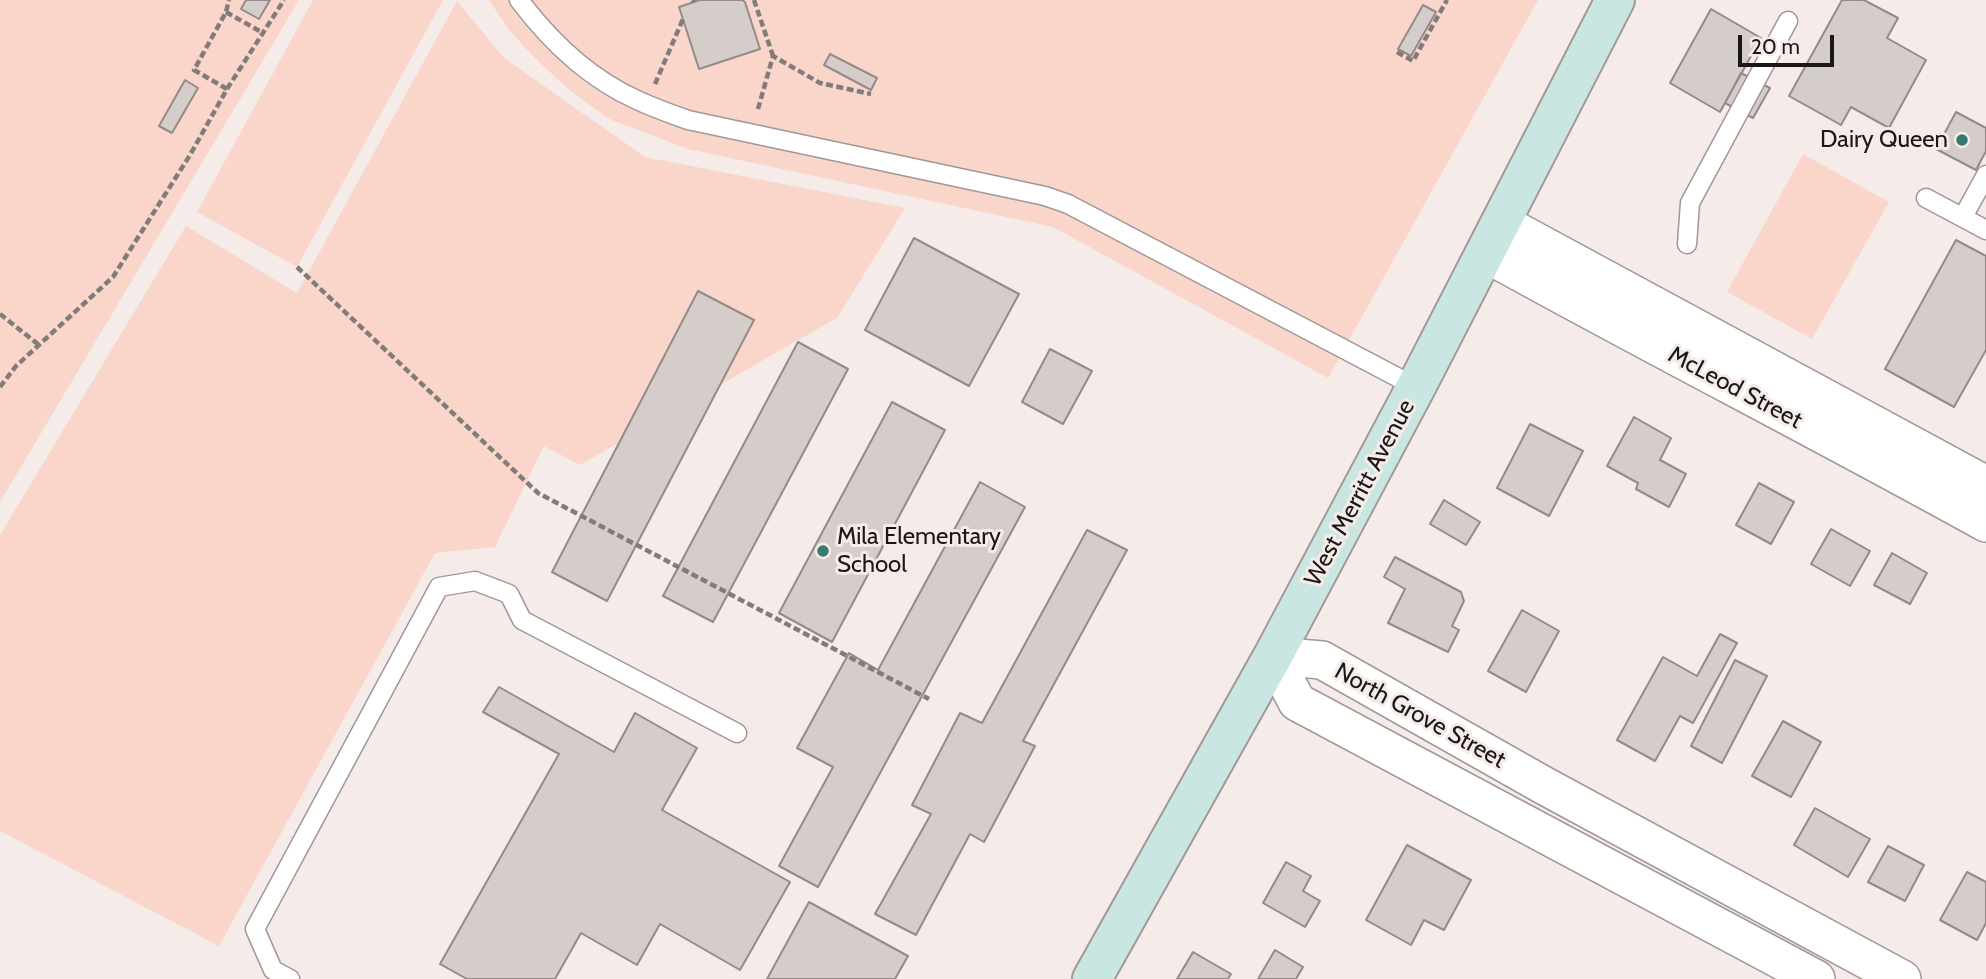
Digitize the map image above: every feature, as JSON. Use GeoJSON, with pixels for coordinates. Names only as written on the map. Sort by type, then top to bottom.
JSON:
{"type":"FeatureCollection","features":[{"type":"Feature","properties":{"kind":"street","name":"West Merritt Avenue"},"geometry":{"type":"LineString","coordinates":[[1092,979],[1273,656],[1416,387],[1615,0]]}},
{"type":"Feature","properties":{"kind":"street","name":"McLeod Street"},"geometry":{"type":"LineString","coordinates":[[1493,238],[1937,477],[1986,523]]}},
{"type":"Feature","properties":{"kind":"street","name":"McLeod Street"},"geometry":{"type":"LineString","coordinates":[[1937,477],[1986,485]]}},
{"type":"Feature","properties":{"kind":"street","name":"North Grove Street"},"geometry":{"type":"LineString","coordinates":[[1273,656],[1322,660],[1527,776],[1902,979]]}},
{"type":"Feature","properties":{"kind":"street","name":"North Grove Street"},"geometry":{"type":"LineString","coordinates":[[1273,656],[1297,702],[1816,979]]}},
{"type":"Feature","properties":{"kind":"street"},"geometry":{"type":"LineString","coordinates":[[1506,815],[1527,776]]}},
{"type":"Feature","properties":{"kind":"lane"},"geometry":{"type":"LineString","coordinates":[[519,0],[550,36],[589,72],[635,100],[688,120],[1045,196],[1068,204],[1416,387]]}},
{"type":"Feature","properties":{"kind":"lane"},"geometry":{"type":"LineString","coordinates":[[1687,244],[1690,203],[1788,21]]}},
{"type":"Feature","properties":{"kind":"lane"},"geometry":{"type":"LineString","coordinates":[[1963,218],[1986,175]]}},
{"type":"Feature","properties":{"kind":"lane"},"geometry":{"type":"LineString","coordinates":[[1926,198],[1986,230]]}},
{"type":"Feature","properties":{"kind":"lane"},"geometry":{"type":"LineString","coordinates":[[290,979],[273,970],[255,929],[439,587],[475,581],[509,594],[522,620],[737,733]]}},
{"type":"Feature","properties":{"kind":"path"},"geometry":{"type":"LineString","coordinates":[[227,89],[194,70],[226,12],[229,0]]}},
{"type":"Feature","properties":{"kind":"path"},"geometry":{"type":"LineString","coordinates":[[0,387],[16,366],[113,277],[190,155],[227,89],[285,0]]}},
{"type":"Feature","properties":{"kind":"path"},"geometry":{"type":"LineString","coordinates":[[751,134],[773,56],[754,0]]}},
{"type":"Feature","properties":{"kind":"path"},"geometry":{"type":"LineString","coordinates":[[1397,52],[1413,61],[1447,0]]}},
{"type":"Feature","properties":{"kind":"path"},"geometry":{"type":"LineString","coordinates":[[226,12],[263,33]]}},
{"type":"Feature","properties":{"kind":"path"},"geometry":{"type":"LineString","coordinates":[[646,104],[683,19]]}},
{"type":"Feature","properties":{"kind":"path"},"geometry":{"type":"LineString","coordinates":[[773,56],[820,83],[871,94]]}},
{"type":"Feature","properties":{"kind":"path"},"geometry":{"type":"LineString","coordinates":[[297,267],[538,493],[929,698]]}},
{"type":"Feature","properties":{"kind":"path"},"geometry":{"type":"LineString","coordinates":[[0,314],[39,345]]}},
{"type":"Feature","properties":{"kind":"shaded area"},"geometry":{"type":"Polygon","coordinates":[[[0,0],[299,0],[0,502],[0,0]]]}},
{"type":"Feature","properties":{"kind":"shaded area"},"geometry":{"type":"Polygon","coordinates":[[[313,0],[443,0],[297,267],[197,212],[313,0]]]}},
{"type":"Feature","properties":{"kind":"shaded area"},"geometry":{"type":"Polygon","coordinates":[[[489,0],[1538,0],[1328,378],[1053,227],[688,149],[609,119],[568,89],[534,57],[509,30],[489,0]]]}},
{"type":"Feature","properties":{"kind":"shaded area"},"geometry":{"type":"Polygon","coordinates":[[[457,1],[504,58],[645,157],[905,208],[837,318],[580,465],[544,446],[495,547],[435,553],[219,946],[0,831],[0,535],[186,226],[297,293],[457,1]]]}},
{"type":"Feature","properties":{"kind":"shaded area"},"geometry":{"type":"Polygon","coordinates":[[[1803,154],[1889,202],[1812,339],[1727,292],[1803,154]]]}},
{"type":"Feature","properties":{"kind":"building"},"geometry":{"type":"Polygon","coordinates":[[[246,0],[270,0],[259,19],[241,9],[246,0]]]}},
{"type":"Feature","properties":{"kind":"building"},"geometry":{"type":"Polygon","coordinates":[[[700,0],[745,2],[760,49],[699,69],[679,7],[700,0]]]}},
{"type":"Feature","properties":{"kind":"building"},"geometry":{"type":"Polygon","coordinates":[[[1842,0],[1864,0],[1898,18],[1887,38],[1926,60],[1889,128],[1851,107],[1841,125],[1789,96],[1842,0]]]}},
{"type":"Feature","properties":{"kind":"building"},"geometry":{"type":"Polygon","coordinates":[[[1423,5],[1436,12],[1411,56],[1398,49],[1423,5]]]}},
{"type":"Feature","properties":{"kind":"building"},"geometry":{"type":"Polygon","coordinates":[[[1711,9],[1761,38],[1720,112],[1670,83],[1711,9]]]}},
{"type":"Feature","properties":{"kind":"building"},"geometry":{"type":"Polygon","coordinates":[[[830,54],[877,78],[871,90],[824,65],[830,54]]]}},
{"type":"Feature","properties":{"kind":"building"},"geometry":{"type":"Polygon","coordinates":[[[1741,73],[1770,88],[1753,118],[1725,103],[1741,73]]]}},
{"type":"Feature","properties":{"kind":"building"},"geometry":{"type":"Polygon","coordinates":[[[185,80],[198,88],[172,133],[159,126],[185,80]]]}},
{"type":"Feature","properties":{"kind":"building"},"geometry":{"type":"Polygon","coordinates":[[[1956,112],[1986,128],[1986,151],[1976,170],[1936,149],[1956,112]]]}},
{"type":"Feature","properties":{"kind":"building"},"geometry":{"type":"Polygon","coordinates":[[[914,238],[1019,294],[969,386],[865,330],[914,238]]]}},
{"type":"Feature","properties":{"kind":"building"},"geometry":{"type":"Polygon","coordinates":[[[1956,240],[1986,256],[1986,350],[1954,407],[1885,369],[1956,240]]]}},
{"type":"Feature","properties":{"kind":"building"},"geometry":{"type":"Polygon","coordinates":[[[698,291],[754,320],[607,601],[552,572],[698,291]]]}},
{"type":"Feature","properties":{"kind":"building"},"geometry":{"type":"Polygon","coordinates":[[[798,342],[848,369],[713,622],[663,596],[798,342]]]}},
{"type":"Feature","properties":{"kind":"building"},"geometry":{"type":"Polygon","coordinates":[[[1050,349],[1092,371],[1063,424],[1022,402],[1050,349]]]}},
{"type":"Feature","properties":{"kind":"building"},"geometry":{"type":"Polygon","coordinates":[[[892,402],[945,430],[832,642],[779,613],[892,402]]]}},
{"type":"Feature","properties":{"kind":"building"},"geometry":{"type":"Polygon","coordinates":[[[1634,417],[1671,438],[1660,460],[1686,474],[1669,507],[1636,489],[1638,483],[1607,466],[1634,417]]]}},
{"type":"Feature","properties":{"kind":"building"},"geometry":{"type":"Polygon","coordinates":[[[1530,424],[1583,451],[1549,516],[1497,488],[1530,424]]]}},
{"type":"Feature","properties":{"kind":"building"},"geometry":{"type":"Polygon","coordinates":[[[980,482],[1025,507],[818,887],[779,866],[833,767],[797,748],[849,653],[878,670],[980,482]]]}},
{"type":"Feature","properties":{"kind":"building"},"geometry":{"type":"Polygon","coordinates":[[[1759,483],[1794,502],[1771,544],[1736,525],[1759,483]]]}},
{"type":"Feature","properties":{"kind":"building"},"geometry":{"type":"Polygon","coordinates":[[[1444,500],[1480,522],[1466,545],[1430,524],[1444,500]]]}},
{"type":"Feature","properties":{"kind":"building"},"geometry":{"type":"Polygon","coordinates":[[[1831,529],[1870,551],[1850,586],[1811,564],[1831,529]]]}},
{"type":"Feature","properties":{"kind":"building"},"geometry":{"type":"Polygon","coordinates":[[[1087,530],[1127,550],[1023,741],[1035,746],[984,842],[970,834],[916,935],[875,914],[931,814],[912,805],[960,713],[982,723],[1087,530]]]}},
{"type":"Feature","properties":{"kind":"building"},"geometry":{"type":"Polygon","coordinates":[[[1892,553],[1927,573],[1910,604],[1874,585],[1892,553]]]}},
{"type":"Feature","properties":{"kind":"building"},"geometry":{"type":"Polygon","coordinates":[[[1395,557],[1461,592],[1464,601],[1452,626],[1459,630],[1448,652],[1388,623],[1405,589],[1384,577],[1395,557]]]}},
{"type":"Feature","properties":{"kind":"building"},"geometry":{"type":"Polygon","coordinates":[[[1522,610],[1559,631],[1526,692],[1488,671],[1522,610]]]}},
{"type":"Feature","properties":{"kind":"building"},"geometry":{"type":"Polygon","coordinates":[[[1720,634],[1737,643],[1693,723],[1680,716],[1655,761],[1617,740],[1663,657],[1697,676],[1720,634]]]}},
{"type":"Feature","properties":{"kind":"building"},"geometry":{"type":"Polygon","coordinates":[[[1735,660],[1767,676],[1722,763],[1691,746],[1735,660]]]}},
{"type":"Feature","properties":{"kind":"building"},"geometry":{"type":"Polygon","coordinates":[[[499,687],[614,752],[635,713],[697,748],[662,810],[790,882],[740,970],[660,924],[637,965],[581,933],[555,979],[467,979],[440,964],[559,754],[483,712],[499,687]]]}},
{"type":"Feature","properties":{"kind":"building"},"geometry":{"type":"Polygon","coordinates":[[[1783,721],[1821,742],[1791,797],[1752,776],[1783,721]]]}},
{"type":"Feature","properties":{"kind":"building"},"geometry":{"type":"Polygon","coordinates":[[[1815,808],[1870,839],[1848,877],[1794,845],[1815,808]]]}},
{"type":"Feature","properties":{"kind":"building"},"geometry":{"type":"Polygon","coordinates":[[[1407,845],[1471,880],[1444,930],[1424,920],[1411,945],[1366,920],[1407,845]]]}},
{"type":"Feature","properties":{"kind":"building"},"geometry":{"type":"Polygon","coordinates":[[[1888,846],[1924,865],[1905,901],[1868,882],[1888,846]]]}},
{"type":"Feature","properties":{"kind":"building"},"geometry":{"type":"Polygon","coordinates":[[[1286,862],[1311,876],[1303,891],[1320,901],[1305,927],[1263,903],[1286,862]]]}},
{"type":"Feature","properties":{"kind":"building"},"geometry":{"type":"Polygon","coordinates":[[[1967,872],[1986,882],[1986,923],[1977,940],[1940,920],[1967,872]]]}},
{"type":"Feature","properties":{"kind":"building"},"geometry":{"type":"Polygon","coordinates":[[[809,902],[908,956],[895,979],[767,979],[809,902]]]}},
{"type":"Feature","properties":{"kind":"building"},"geometry":{"type":"Polygon","coordinates":[[[1275,950],[1303,967],[1296,979],[1258,979],[1275,950]]]}},
{"type":"Feature","properties":{"kind":"building"},"geometry":{"type":"Polygon","coordinates":[[[1193,952],[1231,974],[1228,979],[1177,979],[1193,952]]]}},
{"type":"Feature","properties":{"kind":"place","name":"Dairy Queen"},"geometry":{"type":"Point","coordinates":[1962,140]}},
{"type":"Feature","properties":{"kind":"place","name":"Mila Elementary School"},"geometry":{"type":"Point","coordinates":[823,551]}}]}
